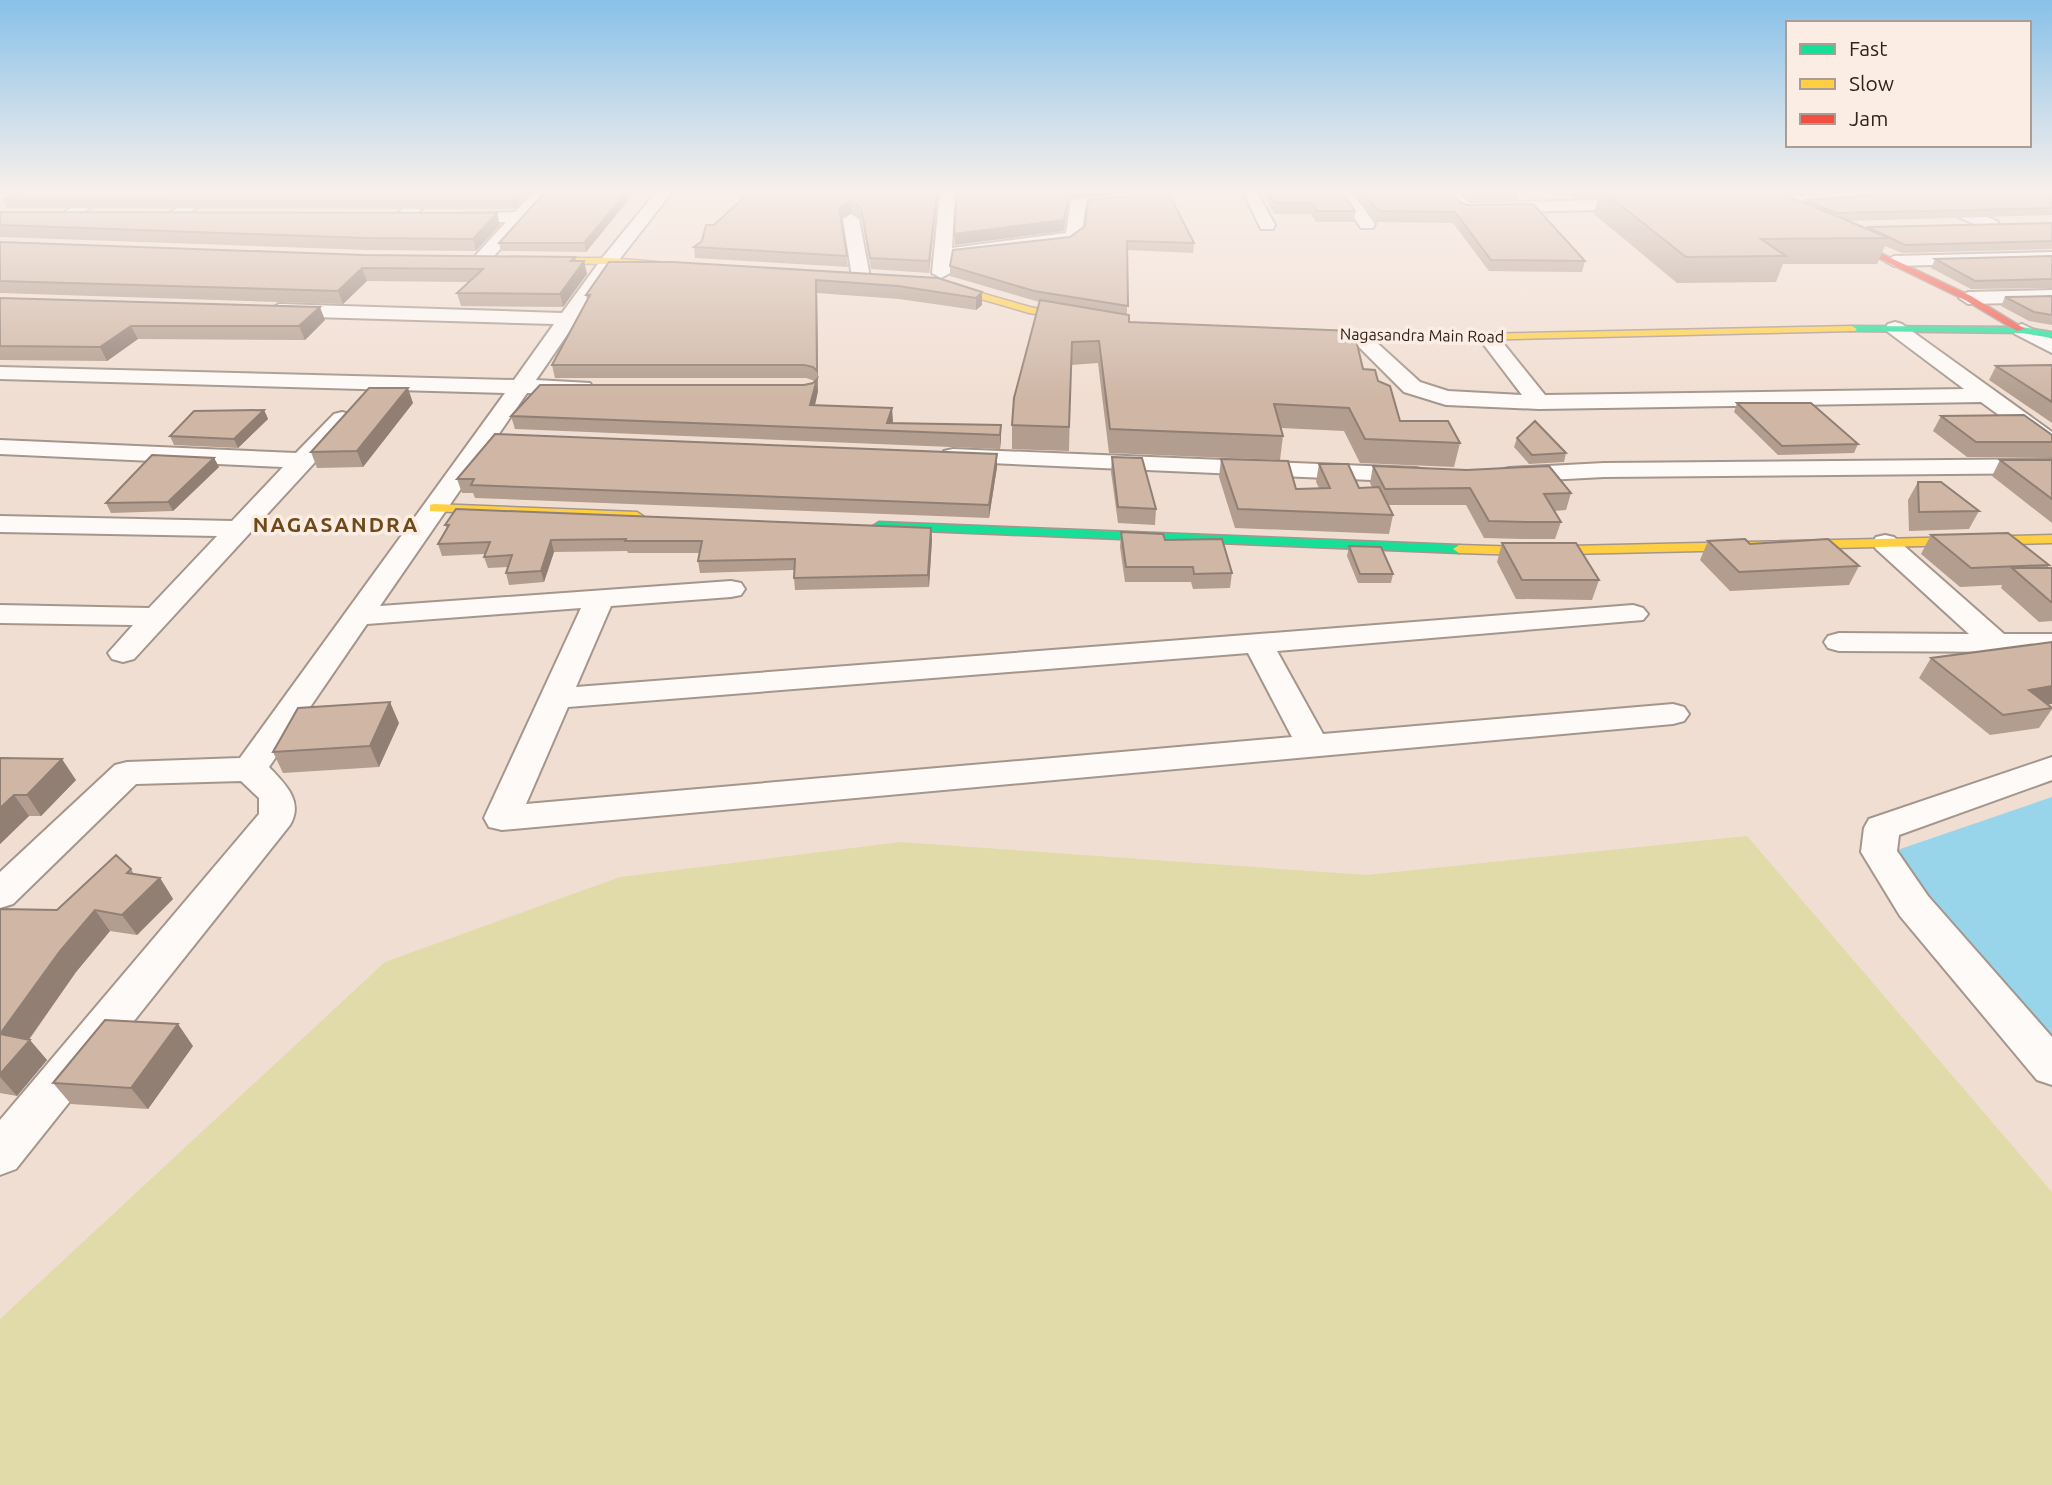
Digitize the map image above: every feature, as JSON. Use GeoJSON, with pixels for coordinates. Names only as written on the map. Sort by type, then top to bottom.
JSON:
{"type":"FeatureCollection","features":[{"type":"Feature","properties":{"kind":"street"},"geometry":{"type":"LineString","coordinates":[[250,769],[609,261]]}},
{"type":"Feature","properties":{"kind":"street"},"geometry":{"type":"LineString","coordinates":[[613,261],[683,267]]}},
{"type":"Feature","properties":{"kind":"street"},"geometry":{"type":"LineString","coordinates":[[840,276],[867,277],[863,261]]}},
{"type":"Feature","properties":{"kind":"street"},"geometry":{"type":"LineString","coordinates":[[941,261],[941,282]]}},
{"type":"Feature","properties":{"kind":"street"},"geometry":{"type":"LineString","coordinates":[[1895,261],[1968,298],[2052,347]]}},
{"type":"Feature","properties":{"kind":"street"},"geometry":{"type":"LineString","coordinates":[[922,281],[941,282],[1029,310],[1103,322]]}},
{"type":"Feature","properties":{"kind":"street"},"geometry":{"type":"LineString","coordinates":[[1968,298],[2052,296]]}},
{"type":"Feature","properties":{"kind":"street"},"geometry":{"type":"LineString","coordinates":[[264,310],[570,319]]}},
{"type":"Feature","properties":{"kind":"street"},"geometry":{"type":"LineString","coordinates":[[1895,328],[2052,443]]}},
{"type":"Feature","properties":{"kind":"street","name":"Nagasandra Main Road"},"geometry":{"type":"LineString","coordinates":[[1289,333],[1488,337],[1895,328],[2022,330],[2052,335]]}},
{"type":"Feature","properties":{"kind":"street"},"geometry":{"type":"LineString","coordinates":[[1357,335],[1412,387],[1447,398],[1539,402],[1984,395]]}},
{"type":"Feature","properties":{"kind":"street"},"geometry":{"type":"LineString","coordinates":[[1488,337],[1539,402]]}},
{"type":"Feature","properties":{"kind":"street"},"geometry":{"type":"LineString","coordinates":[[0,373],[601,388]]}},
{"type":"Feature","properties":{"kind":"street"},"geometry":{"type":"LineString","coordinates":[[123,653],[375,384]]}},
{"type":"Feature","properties":{"kind":"street"},"geometry":{"type":"LineString","coordinates":[[485,437],[513,438]]}},
{"type":"Feature","properties":{"kind":"street"},"geometry":{"type":"LineString","coordinates":[[0,447],[303,461]]}},
{"type":"Feature","properties":{"kind":"street"},"geometry":{"type":"LineString","coordinates":[[932,455],[1436,476]]}},
{"type":"Feature","properties":{"kind":"street"},"geometry":{"type":"LineString","coordinates":[[1489,476],[1604,470],[2052,466]]}},
{"type":"Feature","properties":{"kind":"street"},"geometry":{"type":"LineString","coordinates":[[434,509],[658,517]]}},
{"type":"Feature","properties":{"kind":"street"},"geometry":{"type":"LineString","coordinates":[[0,524],[240,529]]}},
{"type":"Feature","properties":{"kind":"street"},"geometry":{"type":"LineString","coordinates":[[867,526],[1523,551],[2052,539]]}},
{"type":"Feature","properties":{"kind":"street"},"geometry":{"type":"LineString","coordinates":[[1885,543],[1998,643]]}},
{"type":"Feature","properties":{"kind":"street"},"geometry":{"type":"LineString","coordinates":[[358,616],[731,589]]}},
{"type":"Feature","properties":{"kind":"street"},"geometry":{"type":"LineString","coordinates":[[600,598],[502,818],[1673,714]]}},
{"type":"Feature","properties":{"kind":"street"},"geometry":{"type":"LineString","coordinates":[[0,614],[157,617]]}},
{"type":"Feature","properties":{"kind":"street"},"geometry":{"type":"LineString","coordinates":[[556,698],[1633,614]]}},
{"type":"Feature","properties":{"kind":"street"},"geometry":{"type":"LineString","coordinates":[[1839,642],[2052,643]]}},
{"type":"Feature","properties":{"kind":"street"},"geometry":{"type":"LineString","coordinates":[[1258,643],[1313,746]]}},
{"type":"Feature","properties":{"kind":"street"},"geometry":{"type":"LineString","coordinates":[[2052,768],[1882,828],[1879,852],[1913,906],[2052,1067]]}},
{"type":"Feature","properties":{"kind":"street"},"geometry":{"type":"LineString","coordinates":[[0,894],[127,773],[250,769],[276,795],[277,816],[0,1154]]}},
{"type":"Feature","properties":{"kind":"shaded area"},"geometry":{"type":"Polygon","coordinates":[[[1747,836],[2052,1192],[2052,1485],[0,1485],[0,1319],[385,962],[620,877],[900,842],[1366,875],[1747,836]]]}},
{"type":"Feature","properties":{"kind":"water"},"geometry":{"type":"Polygon","coordinates":[[[2052,797],[2052,1038],[1871,859],[2052,797]]]}},
{"type":"Feature","properties":{"kind":"building"},"geometry":{"type":"Polygon","coordinates":[[[0,261],[584,261],[560,294],[457,293],[483,269],[362,268],[338,291],[0,281],[0,261]]]}},
{"type":"Feature","properties":{"kind":"building"},"geometry":{"type":"Polygon","coordinates":[[[951,261],[1127,261],[1128,306],[1034,291],[950,266],[951,261]]]}},
{"type":"Feature","properties":{"kind":"building"},"geometry":{"type":"Polygon","coordinates":[[[1939,261],[2052,261],[2052,279],[1975,281],[1939,261]]]}},
{"type":"Feature","properties":{"kind":"building"},"geometry":{"type":"Polygon","coordinates":[[[609,262],[673,262],[938,278],[982,292],[976,298],[898,286],[816,280],[817,371],[804,365],[552,365],[590,295],[586,295],[609,262]]]}},
{"type":"Feature","properties":{"kind":"building"},"geometry":{"type":"Polygon","coordinates":[[[2052,296],[2052,315],[2034,312],[2005,297],[2052,296]]]}},
{"type":"Feature","properties":{"kind":"building"},"geometry":{"type":"Polygon","coordinates":[[[0,298],[320,307],[299,326],[131,326],[100,347],[0,346],[0,298]]]}},
{"type":"Feature","properties":{"kind":"building"},"geometry":{"type":"Polygon","coordinates":[[[1040,300],[1129,315],[1129,322],[1354,331],[1363,369],[1375,370],[1378,381],[1390,386],[1400,421],[1448,421],[1460,443],[1365,439],[1349,408],[1274,404],[1283,436],[1110,429],[1099,341],[1072,342],[1069,427],[1012,425],[1014,398],[1040,300]]]}},
{"type":"Feature","properties":{"kind":"building"},"geometry":{"type":"Polygon","coordinates":[[[2052,365],[2052,402],[1996,366],[2052,365]]]}},
{"type":"Feature","properties":{"kind":"building"},"geometry":{"type":"Polygon","coordinates":[[[817,379],[810,405],[892,408],[887,423],[1001,425],[1000,435],[511,416],[540,385],[804,385],[817,379]]]}},
{"type":"Feature","properties":{"kind":"building"},"geometry":{"type":"Polygon","coordinates":[[[369,388],[408,388],[357,451],[311,452],[369,388]]]}},
{"type":"Feature","properties":{"kind":"building"},"geometry":{"type":"Polygon","coordinates":[[[1737,403],[1811,403],[1858,444],[1782,446],[1737,403]]]}},
{"type":"Feature","properties":{"kind":"building"},"geometry":{"type":"Polygon","coordinates":[[[264,410],[234,439],[170,436],[194,411],[264,410]]]}},
{"type":"Feature","properties":{"kind":"building"},"geometry":{"type":"Polygon","coordinates":[[[2024,415],[2052,435],[2052,442],[1976,442],[1941,416],[2024,415]]]}},
{"type":"Feature","properties":{"kind":"building"},"geometry":{"type":"Polygon","coordinates":[[[1535,421],[1566,453],[1532,455],[1517,438],[1535,421]]]}},
{"type":"Feature","properties":{"kind":"building"},"geometry":{"type":"Polygon","coordinates":[[[495,434],[997,454],[989,505],[471,485],[474,479],[457,479],[495,434]]]}},
{"type":"Feature","properties":{"kind":"building"},"geometry":{"type":"Polygon","coordinates":[[[152,455],[214,458],[168,502],[106,503],[152,455]]]}},
{"type":"Feature","properties":{"kind":"building"},"geometry":{"type":"Polygon","coordinates":[[[1112,457],[1142,458],[1156,509],[1118,507],[1112,457]]]}},
{"type":"Feature","properties":{"kind":"building"},"geometry":{"type":"Polygon","coordinates":[[[1221,459],[1288,461],[1296,489],[1330,488],[1319,464],[1348,464],[1359,488],[1379,487],[1393,515],[1238,509],[1221,459]]]}},
{"type":"Feature","properties":{"kind":"building"},"geometry":{"type":"Polygon","coordinates":[[[2000,460],[2052,460],[2052,499],[2000,460]]]}},
{"type":"Feature","properties":{"kind":"building"},"geometry":{"type":"Polygon","coordinates":[[[1373,466],[1467,470],[1549,466],[1571,493],[1544,494],[1561,522],[1489,521],[1470,488],[1385,489],[1373,466]]]}},
{"type":"Feature","properties":{"kind":"building"},"geometry":{"type":"Polygon","coordinates":[[[1918,482],[1941,482],[1979,511],[1919,512],[1918,482]]]}},
{"type":"Feature","properties":{"kind":"building"},"geometry":{"type":"Polygon","coordinates":[[[456,509],[931,528],[928,575],[794,578],[795,559],[698,561],[702,541],[625,541],[626,539],[551,540],[541,571],[506,573],[512,555],[484,557],[490,542],[438,544],[449,525],[445,525],[456,509]]]}},
{"type":"Feature","properties":{"kind":"building"},"geometry":{"type":"Polygon","coordinates":[[[1121,532],[1163,534],[1165,540],[1222,539],[1232,573],[1194,574],[1193,567],[1126,567],[1121,532]]]}},
{"type":"Feature","properties":{"kind":"building"},"geometry":{"type":"Polygon","coordinates":[[[2008,533],[2049,565],[1971,568],[1931,535],[2008,533]]]}},
{"type":"Feature","properties":{"kind":"building"},"geometry":{"type":"Polygon","coordinates":[[[1745,539],[1750,544],[1828,539],[1859,566],[1739,572],[1708,541],[1745,539]]]}},
{"type":"Feature","properties":{"kind":"building"},"geometry":{"type":"Polygon","coordinates":[[[1502,543],[1576,543],[1599,580],[1522,580],[1502,543]]]}},
{"type":"Feature","properties":{"kind":"building"},"geometry":{"type":"Polygon","coordinates":[[[1349,546],[1381,547],[1393,574],[1360,574],[1349,546]]]}},
{"type":"Feature","properties":{"kind":"building"},"geometry":{"type":"Polygon","coordinates":[[[2012,568],[2052,568],[2052,602],[2051,602],[2012,568]]]}},
{"type":"Feature","properties":{"kind":"building"},"geometry":{"type":"Polygon","coordinates":[[[2052,642],[2052,686],[2029,690],[2052,708],[2003,715],[1931,658],[2052,642]]]}},
{"type":"Feature","properties":{"kind":"building"},"geometry":{"type":"Polygon","coordinates":[[[390,702],[370,746],[273,752],[298,708],[390,702]]]}},
{"type":"Feature","properties":{"kind":"building"},"geometry":{"type":"Polygon","coordinates":[[[0,758],[62,759],[27,795],[14,795],[0,808],[0,758]]]}},
{"type":"Feature","properties":{"kind":"building"},"geometry":{"type":"Polygon","coordinates":[[[116,855],[131,869],[127,873],[160,878],[122,915],[95,910],[60,951],[0,1034],[0,909],[57,910],[116,855]]]}},
{"type":"Feature","properties":{"kind":"building"},"geometry":{"type":"Polygon","coordinates":[[[105,1020],[178,1024],[131,1088],[53,1083],[105,1020]]]}},
{"type":"Feature","properties":{"kind":"building"},"geometry":{"type":"Polygon","coordinates":[[[0,1034],[30,1040],[0,1074],[0,1034]]]}},
{"type":"Feature","properties":{"kind":"traffic: fast"},"geometry":{"type":"LineString","coordinates":[[1852,329],[2022,330],[2052,335]]}},
{"type":"Feature","properties":{"kind":"traffic: fast"},"geometry":{"type":"LineString","coordinates":[[879,526],[1459,549]]}},
{"type":"Feature","properties":{"kind":"traffic: slow"},"geometry":{"type":"LineString","coordinates":[[613,261],[669,266]]}},
{"type":"Feature","properties":{"kind":"traffic: slow"},"geometry":{"type":"LineString","coordinates":[[932,282],[1029,310],[1087,320]]}},
{"type":"Feature","properties":{"kind":"traffic: slow"},"geometry":{"type":"LineString","coordinates":[[1301,333],[1430,338],[1852,329]]}},
{"type":"Feature","properties":{"kind":"traffic: slow"},"geometry":{"type":"LineString","coordinates":[[434,508],[637,516]]}},
{"type":"Feature","properties":{"kind":"traffic: slow"},"geometry":{"type":"LineString","coordinates":[[1459,549],[1523,551],[2052,539]]}},
{"type":"Feature","properties":{"kind":"traffic: jam"},"geometry":{"type":"LineString","coordinates":[[1892,261],[1968,298],[2020,329]]}},
{"type":"Feature","properties":{"kind":"district","name":"NAGASANDRA"},"geometry":{"type":"Point","coordinates":[336,525]}}]}
